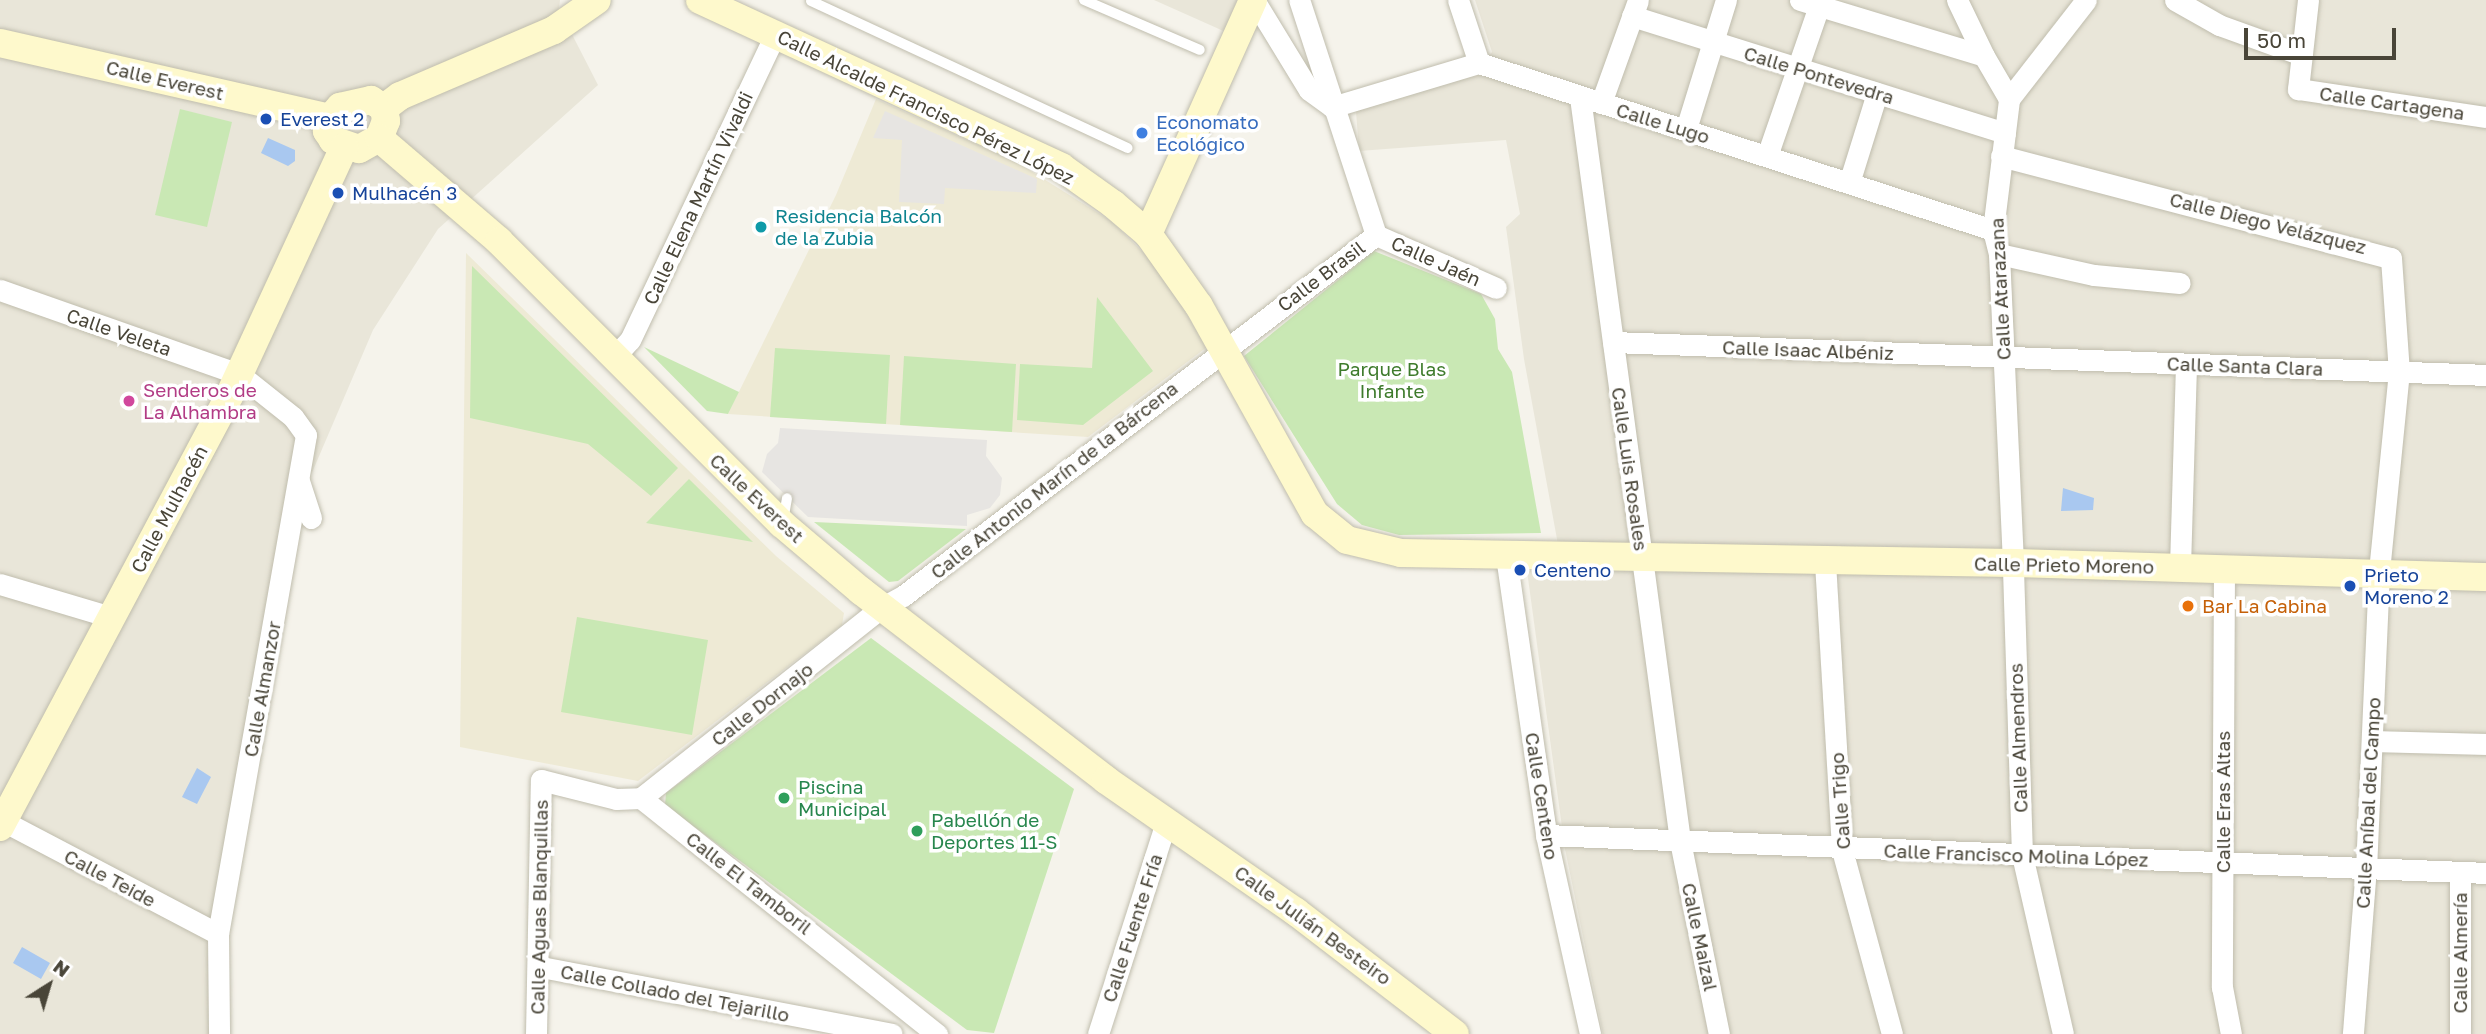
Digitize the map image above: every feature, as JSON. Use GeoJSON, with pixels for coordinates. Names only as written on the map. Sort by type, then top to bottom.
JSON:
{"type":"FeatureCollection","features":[{"type":"Feature","properties":{"kind":"street","name":"Calle Alcalde Francisco Pérez López"},"geometry":{"type":"LineString","coordinates":[[700,0],[1061,167],[1148,234],[1224,349],[1315,514],[1347,540],[1401,553],[1642,558]]}},
{"type":"Feature","properties":{"kind":"street"},"geometry":{"type":"LineString","coordinates":[[1254,0],[1309,90],[1332,107],[1479,63],[1458,0]]}},
{"type":"Feature","properties":{"kind":"street"},"geometry":{"type":"LineString","coordinates":[[1148,234],[1254,0]]}},
{"type":"Feature","properties":{"kind":"street","name":"Calle Brasil"},"geometry":{"type":"LineString","coordinates":[[1224,349],[1376,235],[1299,0]]}},
{"type":"Feature","properties":{"kind":"street"},"geometry":{"type":"LineString","coordinates":[[1686,129],[1726,0]]}},
{"type":"Feature","properties":{"kind":"street"},"geometry":{"type":"LineString","coordinates":[[1957,0],[2009,99],[2086,0]]}},
{"type":"Feature","properties":{"kind":"street"},"geometry":{"type":"LineString","coordinates":[[2175,0],[2219,25],[2302,55],[2308,0]]}},
{"type":"Feature","properties":{"kind":"street"},"geometry":{"type":"LineString","coordinates":[[1767,156],[1797,69],[1813,2],[1984,55]]}},
{"type":"Feature","properties":{"kind":"street"},"geometry":{"type":"LineString","coordinates":[[384,108],[400,96],[554,30],[583,5]]}},
{"type":"Feature","properties":{"kind":"street"},"geometry":{"type":"LineString","coordinates":[[1601,103],[1635,8]]}},
{"type":"Feature","properties":{"kind":"street","name":"Calle Pontevedra"},"geometry":{"type":"LineString","coordinates":[[1635,8],[1713,42],[2005,133]]}},
{"type":"Feature","properties":{"kind":"street","name":"Calle Elena Martín Vivaldi"},"geometry":{"type":"LineString","coordinates":[[614,357],[630,340],[775,35]]}},
{"type":"Feature","properties":{"kind":"street","name":"Calle Everest"},"geometry":{"type":"LineString","coordinates":[[0,43],[330,118]]}},
{"type":"Feature","properties":{"kind":"street","name":"Calle Cartagena"},"geometry":{"type":"LineString","coordinates":[[2302,55],[2298,89],[2486,117]]}},
{"type":"Feature","properties":{"kind":"street","name":"Calle Lugo"},"geometry":{"type":"LineString","coordinates":[[1479,63],[1993,230]]}},
{"type":"Feature","properties":{"kind":"street"},"geometry":{"type":"LineString","coordinates":[[1849,183],[1877,93]]}},
{"type":"Feature","properties":{"kind":"street","name":"Calle Luis Rosales"},"geometry":{"type":"LineString","coordinates":[[1580,97],[1680,841]]}},
{"type":"Feature","properties":{"kind":"street","name":"Calle Atarazana"},"geometry":{"type":"LineString","coordinates":[[2009,99],[1993,230],[1999,254],[2013,563]]}},
{"type":"Feature","properties":{"kind":"street"},"geometry":{"type":"LineString","coordinates":[[371,100],[384,108],[386,121],[379,138],[359,149],[344,147],[327,131],[330,118],[340,107],[371,100]]}},
{"type":"Feature","properties":{"kind":"street","name":"Calle Everest"},"geometry":{"type":"LineString","coordinates":[[379,138],[499,242],[614,357],[785,511],[881,608],[1166,822]]}},
{"type":"Feature","properties":{"kind":"street","name":"Calle Mulhacén"},"geometry":{"type":"LineString","coordinates":[[1,815],[28,771],[239,374],[344,147]]}},
{"type":"Feature","properties":{"kind":"street","name":"Calle Diego Velázquez"},"geometry":{"type":"LineString","coordinates":[[2001,156],[2391,257],[2399,371],[2379,572]]}},
{"type":"Feature","properties":{"kind":"street","name":"Calle Jaén"},"geometry":{"type":"LineString","coordinates":[[1376,235],[1496,288]]}},
{"type":"Feature","properties":{"kind":"street"},"geometry":{"type":"LineString","coordinates":[[1999,254],[2094,275],[2180,283]]}},
{"type":"Feature","properties":{"kind":"street","name":"Calle Veleta"},"geometry":{"type":"LineString","coordinates":[[0,290],[239,374]]}},
{"type":"Feature","properties":{"kind":"street","name":"Calle Isaac Albéniz"},"geometry":{"type":"LineString","coordinates":[[1613,342],[2004,358]]}},
{"type":"Feature","properties":{"kind":"street","name":"Calle Antonio Marín de la Bárcena"},"geometry":{"type":"LineString","coordinates":[[881,608],[904,596],[1224,349]]}},
{"type":"Feature","properties":{"kind":"street","name":"Calle Santa Clara"},"geometry":{"type":"LineString","coordinates":[[2004,358],[2486,375]]}},
{"type":"Feature","properties":{"kind":"street"},"geometry":{"type":"LineString","coordinates":[[2180,567],[2186,364]]}},
{"type":"Feature","properties":{"kind":"street","name":"Calle Almanzor"},"geometry":{"type":"LineString","coordinates":[[219,1034],[218,934],[306,435],[293,417],[239,374]]}},
{"type":"Feature","properties":{"kind":"street"},"geometry":{"type":"LineString","coordinates":[[299,479],[311,518]]}},
{"type":"Feature","properties":{"kind":"street","name":"Calle Centeno"},"geometry":{"type":"LineString","coordinates":[[1506,556],[1546,835],[1590,1034]]}},
{"type":"Feature","properties":{"kind":"street","name":"Calle Prieto Moreno"},"geometry":{"type":"LineString","coordinates":[[1642,558],[2013,563],[2486,577]]}},
{"type":"Feature","properties":{"kind":"street","name":"Calle Trigo"},"geometry":{"type":"LineString","coordinates":[[1825,562],[1842,850],[1892,1034]]}},
{"type":"Feature","properties":{"kind":"street","name":"Calle Almendros"},"geometry":{"type":"LineString","coordinates":[[2013,563],[2022,855],[2063,1034]]}},
{"type":"Feature","properties":{"kind":"street","name":"Calle Eras Altas"},"geometry":{"type":"LineString","coordinates":[[2224,569],[2222,987],[2231,1034]]}},
{"type":"Feature","properties":{"kind":"street","name":"Calle Aníbal del Campo"},"geometry":{"type":"LineString","coordinates":[[2353,1034],[2366,867],[2379,572]]}},
{"type":"Feature","properties":{"kind":"street"},"geometry":{"type":"LineString","coordinates":[[0,584],[111,617]]}},
{"type":"Feature","properties":{"kind":"street","name":"Calle Dornajo"},"geometry":{"type":"LineString","coordinates":[[641,798],[881,608]]}},
{"type":"Feature","properties":{"kind":"street"},"geometry":{"type":"LineString","coordinates":[[2372,741],[2486,744]]}},
{"type":"Feature","properties":{"kind":"street","name":"Calle Aguas Blanquillas"},"geometry":{"type":"LineString","coordinates":[[536,1034],[541,967],[541,780],[616,799],[641,798]]}},
{"type":"Feature","properties":{"kind":"street","name":"Calle El Tamboril"},"geometry":{"type":"LineString","coordinates":[[641,798],[937,1034]]}},
{"type":"Feature","properties":{"kind":"street","name":"Calle Teide"},"geometry":{"type":"LineString","coordinates":[[1,815],[218,934]]}},
{"type":"Feature","properties":{"kind":"street","name":"Calle Fuente Fría"},"geometry":{"type":"LineString","coordinates":[[1098,1034],[1166,822]]}},
{"type":"Feature","properties":{"kind":"street","name":"Calle Julián Besteiro"},"geometry":{"type":"LineString","coordinates":[[1166,822],[1317,927],[1455,1034]]}},
{"type":"Feature","properties":{"kind":"street","name":"Calle Francisco Molina López"},"geometry":{"type":"LineString","coordinates":[[1546,835],[1842,850],[2486,873]]}},
{"type":"Feature","properties":{"kind":"street","name":"Calle Maizal"},"geometry":{"type":"LineString","coordinates":[[1680,841],[1719,1034]]}},
{"type":"Feature","properties":{"kind":"street","name":"Calle Almería"},"geometry":{"type":"LineString","coordinates":[[2460,872],[2460,1034]]}},
{"type":"Feature","properties":{"kind":"street","name":"Calle Collado del Tejarillo"},"geometry":{"type":"LineString","coordinates":[[541,967],[892,1034]]}},
{"type":"Feature","properties":{"kind":"lane"},"geometry":{"type":"LineString","coordinates":[[811,0],[1128,148]]}},
{"type":"Feature","properties":{"kind":"lane"},"geometry":{"type":"LineString","coordinates":[[1084,0],[1200,50]]}},
{"type":"Feature","properties":{"kind":"shaded area"},"geometry":{"type":"Polygon","coordinates":[[[0,0],[560,0],[559,9],[598,85],[438,229],[373,330],[299,503],[219,943],[214,1034],[0,1034],[0,0]]]}},
{"type":"Feature","properties":{"kind":"shaded area"},"geometry":{"type":"Polygon","coordinates":[[[1154,0],[1246,0],[1228,33],[1154,0]]]}},
{"type":"Feature","properties":{"kind":"shaded area"},"geometry":{"type":"Polygon","coordinates":[[[1475,0],[2486,0],[2486,1034],[1603,1034],[1565,849],[1527,571],[1563,572],[1524,359],[1506,227],[1520,214],[1506,140],[1359,151],[1356,111],[1479,74],[1492,52],[1475,0]]]}},
{"type":"Feature","properties":{"kind":"shaded area"},"geometry":{"type":"Polygon","coordinates":[[[876,99],[1018,163],[1111,221],[1156,265],[1207,347],[1088,437],[728,414],[836,195],[876,99]]]}},
{"type":"Feature","properties":{"kind":"shaded area"},"geometry":{"type":"Polygon","coordinates":[[[885,111],[1037,179],[1036,193],[945,188],[944,204],[899,202],[902,140],[873,138],[885,111]]]}},
{"type":"Feature","properties":{"kind":"shaded area"},"geometry":{"type":"Polygon","coordinates":[[[466,253],[776,556],[844,613],[842,625],[638,781],[460,747],[466,253]]]}},
{"type":"Feature","properties":{"kind":"shaded area"},"geometry":{"type":"Polygon","coordinates":[[[780,428],[987,440],[986,456],[1002,478],[1000,495],[990,508],[967,515],[967,526],[808,517],[762,472],[767,454],[778,443],[780,428]]]}},
{"type":"Feature","properties":{"kind":"green space"},"geometry":{"type":"Polygon","coordinates":[[[180,109],[232,122],[207,227],[155,215],[180,109]]]}},
{"type":"Feature","properties":{"kind":"green space","name":"Parque Blas Infante"},"geometry":{"type":"Polygon","coordinates":[[[1374,251],[1481,294],[1495,319],[1498,349],[1512,372],[1541,533],[1399,535],[1362,525],[1337,504],[1244,356],[1374,251]]]}},
{"type":"Feature","properties":{"kind":"green space"},"geometry":{"type":"Polygon","coordinates":[[[472,266],[678,468],[651,496],[588,444],[470,418],[472,266]]]}},
{"type":"Feature","properties":{"kind":"green space"},"geometry":{"type":"Polygon","coordinates":[[[1097,297],[1153,371],[1083,425],[1017,420],[1020,364],[1092,368],[1097,297]]]}},
{"type":"Feature","properties":{"kind":"green space"},"geometry":{"type":"Polygon","coordinates":[[[644,347],[739,392],[728,414],[707,411],[644,347]]]}},
{"type":"Feature","properties":{"kind":"green space"},"geometry":{"type":"Polygon","coordinates":[[[775,348],[890,355],[886,424],[770,417],[775,348]]]}},
{"type":"Feature","properties":{"kind":"green space"},"geometry":{"type":"Polygon","coordinates":[[[904,356],[1016,364],[1012,432],[900,425],[904,356]]]}},
{"type":"Feature","properties":{"kind":"green space"},"geometry":{"type":"Polygon","coordinates":[[[689,479],[753,542],[646,523],[689,479]]]}},
{"type":"Feature","properties":{"kind":"green space"},"geometry":{"type":"Polygon","coordinates":[[[814,522],[966,529],[898,581],[889,582],[814,522]]]}},
{"type":"Feature","properties":{"kind":"green space"},"geometry":{"type":"Polygon","coordinates":[[[577,617],[708,640],[692,735],[561,712],[577,617]]]}},
{"type":"Feature","properties":{"kind":"green space"},"geometry":{"type":"Polygon","coordinates":[[[871,638],[1074,789],[994,1033],[967,1030],[665,805],[666,793],[871,638]]]}},
{"type":"Feature","properties":{"kind":"water"},"geometry":{"type":"Polygon","coordinates":[[[268,138],[295,150],[295,161],[288,166],[261,153],[268,138]]]}},
{"type":"Feature","properties":{"kind":"water"},"geometry":{"type":"Polygon","coordinates":[[[2063,488],[2094,498],[2093,510],[2061,511],[2063,488]]]}},
{"type":"Feature","properties":{"kind":"water"},"geometry":{"type":"Polygon","coordinates":[[[197,768],[211,777],[197,804],[182,797],[197,768]]]}},
{"type":"Feature","properties":{"kind":"water"},"geometry":{"type":"Polygon","coordinates":[[[22,947],[50,963],[41,979],[13,963],[22,947]]]}},
{"type":"Feature","properties":{"kind":"place","name":"Everest 2"},"geometry":{"type":"Point","coordinates":[266,119]}},
{"type":"Feature","properties":{"kind":"place","name":"Economato Ecológico"},"geometry":{"type":"Point","coordinates":[1142,133]}},
{"type":"Feature","properties":{"kind":"place","name":"Mulhacén 3"},"geometry":{"type":"Point","coordinates":[338,193]}},
{"type":"Feature","properties":{"kind":"place","name":"Residencia Balcón de la Zubia"},"geometry":{"type":"Point","coordinates":[761,227]}},
{"type":"Feature","properties":{"kind":"place","name":"Senderos de La Alhambra"},"geometry":{"type":"Point","coordinates":[129,401]}},
{"type":"Feature","properties":{"kind":"place","name":"Centeno"},"geometry":{"type":"Point","coordinates":[1520,570]}},
{"type":"Feature","properties":{"kind":"place","name":"Prieto Moreno 2"},"geometry":{"type":"Point","coordinates":[2350,586]}},
{"type":"Feature","properties":{"kind":"place","name":"Bar La Cabina"},"geometry":{"type":"Point","coordinates":[2188,606]}},
{"type":"Feature","properties":{"kind":"place","name":"Piscina Municipal"},"geometry":{"type":"Point","coordinates":[784,798]}},
{"type":"Feature","properties":{"kind":"place","name":"Pabellón de Deportes 11-S"},"geometry":{"type":"Point","coordinates":[917,831]}}]}
